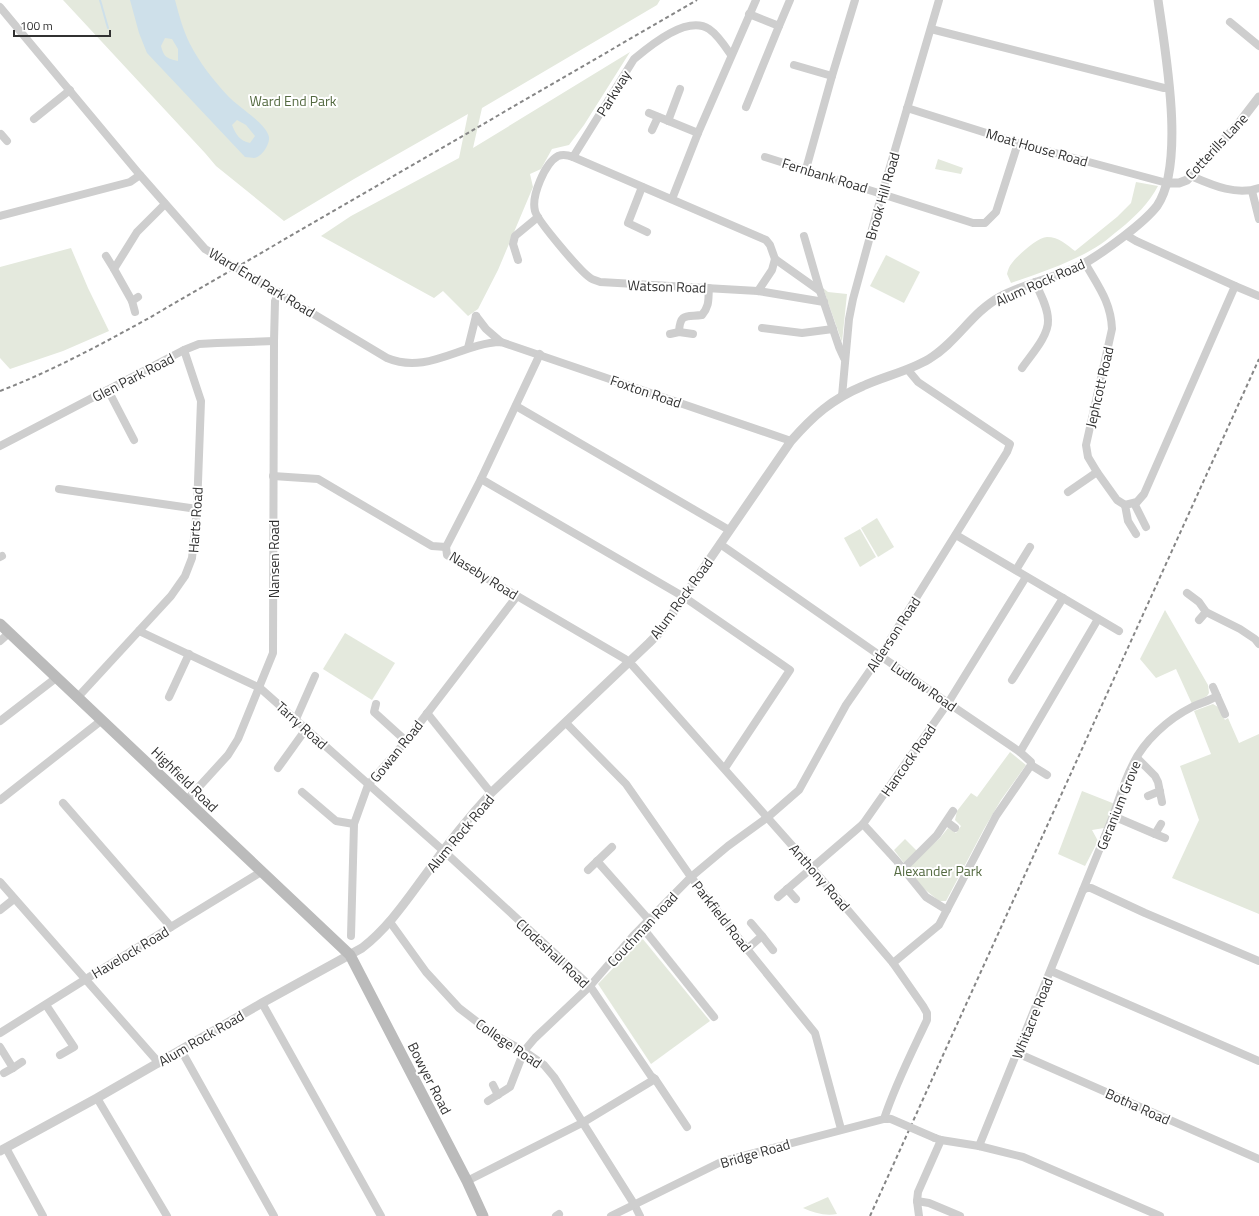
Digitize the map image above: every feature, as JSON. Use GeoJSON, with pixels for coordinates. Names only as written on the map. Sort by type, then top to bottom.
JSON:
{"type":"FeatureCollection","features":[{"type":"Feature","properties":{"kind":"main road","name":"Highfield Road"},"geometry":{"type":"LineString","coordinates":[[0,624],[350,955]]}},
{"type":"Feature","properties":{"kind":"main road","name":"Bowyer Road"},"geometry":{"type":"LineString","coordinates":[[350,955],[467,1181],[483,1216]]}},
{"type":"Feature","properties":{"kind":"street"},"geometry":{"type":"LineString","coordinates":[[672,199],[698,133],[756,0]]}},
{"type":"Feature","properties":{"kind":"street"},"geometry":{"type":"LineString","coordinates":[[746,107],[790,0]]}},
{"type":"Feature","properties":{"kind":"street"},"geometry":{"type":"LineString","coordinates":[[806,169],[855,0]]}},
{"type":"Feature","properties":{"kind":"street","name":"Brook Hill Road"},"geometry":{"type":"LineString","coordinates":[[842,396],[844,358],[852,299],[940,0]]}},
{"type":"Feature","properties":{"kind":"street","name":"Alum Rock Road"},"geometry":{"type":"LineString","coordinates":[[3,1149],[98,1098],[350,955],[374,939],[390,922],[474,812],[659,632],[791,442],[825,406],[862,386],[908,370],[930,359],[949,344],[988,305],[998,298],[1012,291],[1085,263],[1126,235],[1149,215],[1157,206],[1167,183],[1171,166],[1172,147],[1169,88],[1158,0]]}},
{"type":"Feature","properties":{"kind":"street","name":"Ward End Park Road"},"geometry":{"type":"LineString","coordinates":[[0,7],[140,175],[206,249],[387,358],[395,361],[414,363],[432,361],[487,342],[501,342]]}},
{"type":"Feature","properties":{"kind":"street"},"geometry":{"type":"LineString","coordinates":[[749,14],[779,26]]}},
{"type":"Feature","properties":{"kind":"street"},"geometry":{"type":"LineString","coordinates":[[1230,22],[1259,46]]}},
{"type":"Feature","properties":{"kind":"street","name":"Parkway"},"geometry":{"type":"LineString","coordinates":[[573,157],[634,59],[656,42],[670,33],[687,26],[695,25],[708,28],[718,36],[731,55]]}},
{"type":"Feature","properties":{"kind":"street"},"geometry":{"type":"LineString","coordinates":[[931,29],[1164,88],[1169,88]]}},
{"type":"Feature","properties":{"kind":"street"},"geometry":{"type":"LineString","coordinates":[[794,65],[832,76]]}},
{"type":"Feature","properties":{"kind":"street"},"geometry":{"type":"LineString","coordinates":[[668,121],[680,89]]}},
{"type":"Feature","properties":{"kind":"street"},"geometry":{"type":"LineString","coordinates":[[34,119],[70,90]]}},
{"type":"Feature","properties":{"kind":"street","name":"Cotterills Lane"},"geometry":{"type":"LineString","coordinates":[[1167,183],[1184,182],[1191,176],[1239,123],[1259,98]]}},
{"type":"Feature","properties":{"kind":"street","name":"Moat House Road"},"geometry":{"type":"LineString","coordinates":[[907,108],[1018,143],[1167,183]]}},
{"type":"Feature","properties":{"kind":"street"},"geometry":{"type":"LineString","coordinates":[[649,113],[698,133]]}},
{"type":"Feature","properties":{"kind":"street"},"geometry":{"type":"LineString","coordinates":[[652,130],[658,117]]}},
{"type":"Feature","properties":{"kind":"street"},"geometry":{"type":"LineString","coordinates":[[0,134],[7,141]]}},
{"type":"Feature","properties":{"kind":"street","name":"Fernbank Road"},"geometry":{"type":"LineString","coordinates":[[765,157],[883,193],[973,223],[985,222],[996,212],[1018,143]]}},
{"type":"Feature","properties":{"kind":"street"},"geometry":{"type":"LineString","coordinates":[[518,260],[513,244],[515,236],[538,217],[535,211],[534,202],[536,191],[541,179],[554,160],[565,155],[573,157],[766,240],[770,245],[775,259],[772,270],[758,291]]}},
{"type":"Feature","properties":{"kind":"street"},"geometry":{"type":"LineString","coordinates":[[0,216],[130,182],[140,175]]}},
{"type":"Feature","properties":{"kind":"street"},"geometry":{"type":"LineString","coordinates":[[1191,176],[1223,188],[1238,191],[1255,189],[1259,219]]}},
{"type":"Feature","properties":{"kind":"street"},"geometry":{"type":"LineString","coordinates":[[642,187],[628,223],[647,232]]}},
{"type":"Feature","properties":{"kind":"street"},"geometry":{"type":"LineString","coordinates":[[114,269],[137,232],[165,204]]}},
{"type":"Feature","properties":{"kind":"street","name":"Watson Road"},"geometry":{"type":"LineString","coordinates":[[538,217],[581,270],[591,279],[600,282],[758,291],[824,302]]}},
{"type":"Feature","properties":{"kind":"street"},"geometry":{"type":"LineString","coordinates":[[1126,235],[1136,241],[1259,296]]}},
{"type":"Feature","properties":{"kind":"street"},"geometry":{"type":"LineString","coordinates":[[804,236],[820,291],[844,358]]}},
{"type":"Feature","properties":{"kind":"street"},"geometry":{"type":"LineString","coordinates":[[106,256],[135,299],[135,312]]}},
{"type":"Feature","properties":{"kind":"street"},"geometry":{"type":"LineString","coordinates":[[775,259],[820,291]]}},
{"type":"Feature","properties":{"kind":"street","name":"Jephcott Road"},"geometry":{"type":"LineString","coordinates":[[1085,263],[1107,302],[1112,315],[1112,329],[1086,444],[1088,457],[1117,500],[1125,505]]}},
{"type":"Feature","properties":{"kind":"street"},"geometry":{"type":"LineString","coordinates":[[1022,368],[1047,331],[1047,314],[1036,282]]}},
{"type":"Feature","properties":{"kind":"street"},"geometry":{"type":"LineString","coordinates":[[1136,534],[1128,521],[1125,505],[1137,502],[1144,494],[1235,286]]}},
{"type":"Feature","properties":{"kind":"street"},"geometry":{"type":"LineString","coordinates":[[679,332],[682,318],[687,316],[702,315],[706,310],[708,305],[708,288]]}},
{"type":"Feature","properties":{"kind":"street","name":"Nansen Road"},"geometry":{"type":"LineString","coordinates":[[186,801],[228,755],[238,740],[273,653],[274,341],[275,301],[279,292]]}},
{"type":"Feature","properties":{"kind":"street"},"geometry":{"type":"LineString","coordinates":[[468,348],[476,316],[486,329],[501,342]]}},
{"type":"Feature","properties":{"kind":"street"},"geometry":{"type":"LineString","coordinates":[[762,328],[802,333],[833,329]]}},
{"type":"Feature","properties":{"kind":"street"},"geometry":{"type":"LineString","coordinates":[[670,334],[679,332],[693,334]]}},
{"type":"Feature","properties":{"kind":"street","name":"Glen Park Road"},"geometry":{"type":"LineString","coordinates":[[0,446],[184,350],[199,344],[274,341]]}},
{"type":"Feature","properties":{"kind":"street","name":"Foxton Road"},"geometry":{"type":"LineString","coordinates":[[501,342],[540,354],[791,442]]}},
{"type":"Feature","properties":{"kind":"street","name":"Harts Road"},"geometry":{"type":"LineString","coordinates":[[77,698],[171,596],[189,567],[192,558],[197,509],[200,401],[184,350]]}},
{"type":"Feature","properties":{"kind":"street"},"geometry":{"type":"LineString","coordinates":[[446,547],[481,479],[540,354]]}},
{"type":"Feature","properties":{"kind":"street","name":"Alderson Road"},"geometry":{"type":"LineString","coordinates":[[768,817],[799,790],[846,705],[880,656],[1007,452],[1010,444],[918,382],[908,370]]}},
{"type":"Feature","properties":{"kind":"street"},"geometry":{"type":"LineString","coordinates":[[108,390],[134,440]]}},
{"type":"Feature","properties":{"kind":"street"},"geometry":{"type":"LineString","coordinates":[[516,406],[729,530]]}},
{"type":"Feature","properties":{"kind":"street"},"geometry":{"type":"LineString","coordinates":[[1068,492],[1097,472]]}},
{"type":"Feature","properties":{"kind":"street","name":"Naseby Road"},"geometry":{"type":"LineString","coordinates":[[273,476],[318,479],[432,546],[446,547],[447,555],[629,662]]}},
{"type":"Feature","properties":{"kind":"street"},"geometry":{"type":"LineString","coordinates":[[481,479],[684,597],[790,670],[725,768]]}},
{"type":"Feature","properties":{"kind":"street"},"geometry":{"type":"LineString","coordinates":[[59,490],[197,509]]}},
{"type":"Feature","properties":{"kind":"street"},"geometry":{"type":"LineString","coordinates":[[1134,503],[1146,527]]}},
{"type":"Feature","properties":{"kind":"street"},"geometry":{"type":"LineString","coordinates":[[956,535],[1120,631]]}},
{"type":"Feature","properties":{"kind":"street","name":"Ludlow Road"},"geometry":{"type":"LineString","coordinates":[[720,544],[948,704],[1020,752],[1031,762],[1031,765],[1047,775]]}},
{"type":"Feature","properties":{"kind":"street"},"geometry":{"type":"LineString","coordinates":[[1016,570],[1030,547]]}},
{"type":"Feature","properties":{"kind":"street","name":"Hancock Road"},"geometry":{"type":"LineString","coordinates":[[778,897],[863,824],[948,704],[1026,577]]}},
{"type":"Feature","properties":{"kind":"street"},"geometry":{"type":"LineString","coordinates":[[1187,593],[1199,602],[1206,612],[1240,629],[1259,644]]}},
{"type":"Feature","properties":{"kind":"street","name":"Gowan Road"},"geometry":{"type":"LineString","coordinates":[[351,936],[354,824],[368,785],[406,741],[517,596]]}},
{"type":"Feature","properties":{"kind":"street"},"geometry":{"type":"LineString","coordinates":[[1012,680],[1063,598]]}},
{"type":"Feature","properties":{"kind":"street"},"geometry":{"type":"LineString","coordinates":[[1199,620],[1206,612]]}},
{"type":"Feature","properties":{"kind":"street"},"geometry":{"type":"LineString","coordinates":[[1020,752],[1098,619]]}},
{"type":"Feature","properties":{"kind":"street","name":"Tarry Road"},"geometry":{"type":"LineString","coordinates":[[139,631],[260,688],[443,851]]}},
{"type":"Feature","properties":{"kind":"street"},"geometry":{"type":"LineString","coordinates":[[0,641],[9,633]]}},
{"type":"Feature","properties":{"kind":"street"},"geometry":{"type":"LineString","coordinates":[[169,697],[189,654]]}},
{"type":"Feature","properties":{"kind":"street","name":"Anthony Road"},"geometry":{"type":"LineString","coordinates":[[629,662],[768,817],[893,963],[927,1013],[927,1020],[904,1069],[888,1119]]}},
{"type":"Feature","properties":{"kind":"street"},"geometry":{"type":"LineString","coordinates":[[296,719],[315,676]]}},
{"type":"Feature","properties":{"kind":"street"},"geometry":{"type":"LineString","coordinates":[[0,721],[56,678]]}},
{"type":"Feature","properties":{"kind":"street"},"geometry":{"type":"LineString","coordinates":[[1214,687],[1225,714]]}},
{"type":"Feature","properties":{"kind":"street","name":"Geranium Grove"},"geometry":{"type":"LineString","coordinates":[[1083,890],[1136,758],[1150,740],[1168,723],[1192,707],[1209,701],[1217,696]]}},
{"type":"Feature","properties":{"kind":"street"},"geometry":{"type":"LineString","coordinates":[[376,704],[374,712],[406,741]]}},
{"type":"Feature","properties":{"kind":"street"},"geometry":{"type":"LineString","coordinates":[[427,713],[492,794]]}},
{"type":"Feature","properties":{"kind":"street"},"geometry":{"type":"LineString","coordinates":[[0,800],[102,720]]}},
{"type":"Feature","properties":{"kind":"street","name":"Parkfield Road"},"geometry":{"type":"LineString","coordinates":[[566,723],[626,784],[691,877],[815,1033],[842,1129]]}},
{"type":"Feature","properties":{"kind":"street"},"geometry":{"type":"LineString","coordinates":[[278,768],[306,729]]}},
{"type":"Feature","properties":{"kind":"street"},"geometry":{"type":"LineString","coordinates":[[1136,758],[1155,776],[1162,802]]}},
{"type":"Feature","properties":{"kind":"street"},"geometry":{"type":"LineString","coordinates":[[893,963],[939,925],[996,816],[1031,765]]}},
{"type":"Feature","properties":{"kind":"street"},"geometry":{"type":"LineString","coordinates":[[1148,796],[1160,791]]}},
{"type":"Feature","properties":{"kind":"street"},"geometry":{"type":"LineString","coordinates":[[302,792],[336,821],[354,824]]}},
{"type":"Feature","properties":{"kind":"street"},"geometry":{"type":"LineString","coordinates":[[63,803],[171,927]]}},
{"type":"Feature","properties":{"kind":"street"},"geometry":{"type":"LineString","coordinates":[[903,869],[937,835],[954,811]]}},
{"type":"Feature","properties":{"kind":"street"},"geometry":{"type":"LineString","coordinates":[[1113,816],[1165,838]]}},
{"type":"Feature","properties":{"kind":"street","name":"Couchman Road"},"geometry":{"type":"LineString","coordinates":[[488,1101],[510,1087],[524,1051],[535,1038],[590,986],[642,927],[691,877],[728,846],[768,817]]}},
{"type":"Feature","properties":{"kind":"street"},"geometry":{"type":"LineString","coordinates":[[947,822],[955,828]]}},
{"type":"Feature","properties":{"kind":"street"},"geometry":{"type":"LineString","coordinates":[[863,824],[926,897],[947,910]]}},
{"type":"Feature","properties":{"kind":"street"},"geometry":{"type":"LineString","coordinates":[[1155,834],[1161,824]]}},
{"type":"Feature","properties":{"kind":"street"},"geometry":{"type":"LineString","coordinates":[[588,870],[612,847]]}},
{"type":"Feature","properties":{"kind":"street","name":"Clodeshall Road"},"geometry":{"type":"LineString","coordinates":[[443,851],[590,986],[687,1127]]}},
{"type":"Feature","properties":{"kind":"street"},"geometry":{"type":"LineString","coordinates":[[597,861],[649,920]]}},
{"type":"Feature","properties":{"kind":"street","name":"Havelock Road"},"geometry":{"type":"LineString","coordinates":[[0,1033],[261,872]]}},
{"type":"Feature","properties":{"kind":"street"},"geometry":{"type":"LineString","coordinates":[[0,882],[159,1063]]}},
{"type":"Feature","properties":{"kind":"street"},"geometry":{"type":"LineString","coordinates":[[1083,890],[1091,888],[1259,961]]}},
{"type":"Feature","properties":{"kind":"street"},"geometry":{"type":"LineString","coordinates":[[787,889],[796,899]]}},
{"type":"Feature","properties":{"kind":"street","name":"Whitacre Road"},"geometry":{"type":"LineString","coordinates":[[979,1146],[1083,890]]}},
{"type":"Feature","properties":{"kind":"street"},"geometry":{"type":"LineString","coordinates":[[0,910],[14,899]]}},
{"type":"Feature","properties":{"kind":"street","name":"College Road"},"geometry":{"type":"LineString","coordinates":[[390,922],[426,972],[459,1008],[493,1034],[524,1051],[544,1065],[554,1077],[634,1204],[640,1216]]}},
{"type":"Feature","properties":{"kind":"street"},"geometry":{"type":"LineString","coordinates":[[751,923],[773,950]]}},
{"type":"Feature","properties":{"kind":"street"},"geometry":{"type":"LineString","coordinates":[[642,927],[714,1017]]}},
{"type":"Feature","properties":{"kind":"street"},"geometry":{"type":"LineString","coordinates":[[747,949],[762,936]]}},
{"type":"Feature","properties":{"kind":"street"},"geometry":{"type":"LineString","coordinates":[[1051,971],[1259,1061]]}},
{"type":"Feature","properties":{"kind":"street"},"geometry":{"type":"LineString","coordinates":[[46,1004],[74,1047],[60,1055]]}},
{"type":"Feature","properties":{"kind":"street"},"geometry":{"type":"LineString","coordinates":[[262,1004],[381,1216]]}},
{"type":"Feature","properties":{"kind":"street"},"geometry":{"type":"LineString","coordinates":[[0,1047],[13,1068]]}},
{"type":"Feature","properties":{"kind":"street"},"geometry":{"type":"LineString","coordinates":[[182,1050],[274,1216]]}},
{"type":"Feature","properties":{"kind":"street","name":"Botha Road"},"geometry":{"type":"LineString","coordinates":[[1018,1053],[1259,1159]]}},
{"type":"Feature","properties":{"kind":"street"},"geometry":{"type":"LineString","coordinates":[[4,1073],[22,1062]]}},
{"type":"Feature","properties":{"kind":"street"},"geometry":{"type":"LineString","coordinates":[[467,1181],[582,1123],[655,1079]]}},
{"type":"Feature","properties":{"kind":"street"},"geometry":{"type":"LineString","coordinates":[[493,1085],[498,1095]]}},
{"type":"Feature","properties":{"kind":"street"},"geometry":{"type":"LineString","coordinates":[[98,1098],[167,1216]]}},
{"type":"Feature","properties":{"kind":"street"},"geometry":{"type":"LineString","coordinates":[[888,1119],[938,1139],[979,1146],[1023,1157],[1160,1216]]}},
{"type":"Feature","properties":{"kind":"street","name":"Bridge Road"},"geometry":{"type":"LineString","coordinates":[[611,1216],[723,1160],[842,1129],[888,1119]]}},
{"type":"Feature","properties":{"kind":"street"},"geometry":{"type":"LineString","coordinates":[[919,1216],[917,1201],[918,1192],[938,1139]]}},
{"type":"Feature","properties":{"kind":"street"},"geometry":{"type":"LineString","coordinates":[[3,1149],[43,1216]]}},
{"type":"Feature","properties":{"kind":"street"},"geometry":{"type":"LineString","coordinates":[[917,1201],[929,1203],[960,1216]]}},
{"type":"Feature","properties":{"kind":"green space","name":"Ward End Park"},"geometry":{"type":"Polygon","coordinates":[[[63,0],[660,0],[657,5],[482,108],[473,148],[630,52],[584,125],[569,145],[552,149],[541,169],[530,174],[533,187],[498,270],[478,309],[468,316],[443,291],[434,298],[321,236],[351,216],[459,158],[468,114],[284,221],[216,166],[63,0]]]}},
{"type":"Feature","properties":{"kind":"green space"},"geometry":{"type":"Polygon","coordinates":[[[938,159],[963,168],[961,174],[935,169],[938,159]]]}},
{"type":"Feature","properties":{"kind":"green space"},"geometry":{"type":"Polygon","coordinates":[[[1136,182],[1158,186],[1141,209],[1120,229],[1101,244],[1080,256],[1058,266],[1011,283],[1007,274],[1009,267],[1023,251],[1043,238],[1051,237],[1062,242],[1075,251],[1117,217],[1131,203],[1136,182]]]}},
{"type":"Feature","properties":{"kind":"green space"},"geometry":{"type":"Polygon","coordinates":[[[71,248],[109,331],[63,351],[10,369],[0,358],[0,267],[71,248]]]}},
{"type":"Feature","properties":{"kind":"green space"},"geometry":{"type":"Polygon","coordinates":[[[886,255],[920,272],[904,303],[870,286],[886,255]]]}},
{"type":"Feature","properties":{"kind":"green space"},"geometry":{"type":"Polygon","coordinates":[[[823,288],[828,292],[847,294],[842,342],[823,288]]]}},
{"type":"Feature","properties":{"kind":"green space"},"geometry":{"type":"Polygon","coordinates":[[[877,518],[894,547],[878,557],[861,528],[877,518]]]}},
{"type":"Feature","properties":{"kind":"green space"},"geometry":{"type":"Polygon","coordinates":[[[860,529],[876,557],[860,567],[844,538],[860,529]]]}},
{"type":"Feature","properties":{"kind":"green space"},"geometry":{"type":"Polygon","coordinates":[[[1165,610],[1208,685],[1209,693],[1207,696],[1192,704],[1176,669],[1156,678],[1140,659],[1165,610]]]}},
{"type":"Feature","properties":{"kind":"green space"},"geometry":{"type":"Polygon","coordinates":[[[345,633],[395,663],[372,700],[323,669],[345,633]]]}},
{"type":"Feature","properties":{"kind":"green space"},"geometry":{"type":"Polygon","coordinates":[[[1213,704],[1218,707],[1225,720],[1228,718],[1239,743],[1259,734],[1259,914],[1172,878],[1199,820],[1180,766],[1211,754],[1194,711],[1213,704]]]}},
{"type":"Feature","properties":{"kind":"green space","name":"Alexander Park"},"geometry":{"type":"Polygon","coordinates":[[[1010,752],[1026,765],[1001,800],[946,901],[939,901],[923,888],[894,850],[905,839],[921,855],[940,838],[948,828],[956,833],[961,826],[955,820],[957,811],[971,793],[977,797],[1010,752]]]}},
{"type":"Feature","properties":{"kind":"green space"},"geometry":{"type":"Polygon","coordinates":[[[1082,791],[1115,804],[1104,828],[1092,830],[1098,841],[1085,866],[1058,854],[1082,791]]]}},
{"type":"Feature","properties":{"kind":"green space"},"geometry":{"type":"Polygon","coordinates":[[[642,938],[710,1021],[651,1064],[598,984],[642,938]]]}},
{"type":"Feature","properties":{"kind":"green space"},"geometry":{"type":"Polygon","coordinates":[[[828,1197],[837,1214],[820,1214],[803,1208],[828,1197]]]}},
{"type":"Feature","properties":{"kind":"water"},"geometry":{"type":"Polygon","coordinates":[[[130,0],[175,0],[181,22],[188,39],[202,64],[228,96],[263,126],[267,132],[269,140],[263,153],[254,158],[245,157],[147,53],[139,33],[130,0]],[[165,38],[161,46],[163,53],[168,58],[178,61],[178,49],[172,39],[165,38]],[[237,120],[232,125],[235,132],[241,139],[250,143],[255,136],[246,125],[237,120]]]}},
{"type":"Feature","properties":{"kind":"waterway"},"geometry":{"type":"LineString","coordinates":[[100,0],[108,28]]}},
{"type":"Feature","properties":{"kind":"railway"},"geometry":{"type":"LineString","coordinates":[[0,391],[94,348],[149,318],[697,0]]}},
{"type":"Feature","properties":{"kind":"railway"},"geometry":{"type":"LineString","coordinates":[[870,1216],[1259,359]]}}]}
